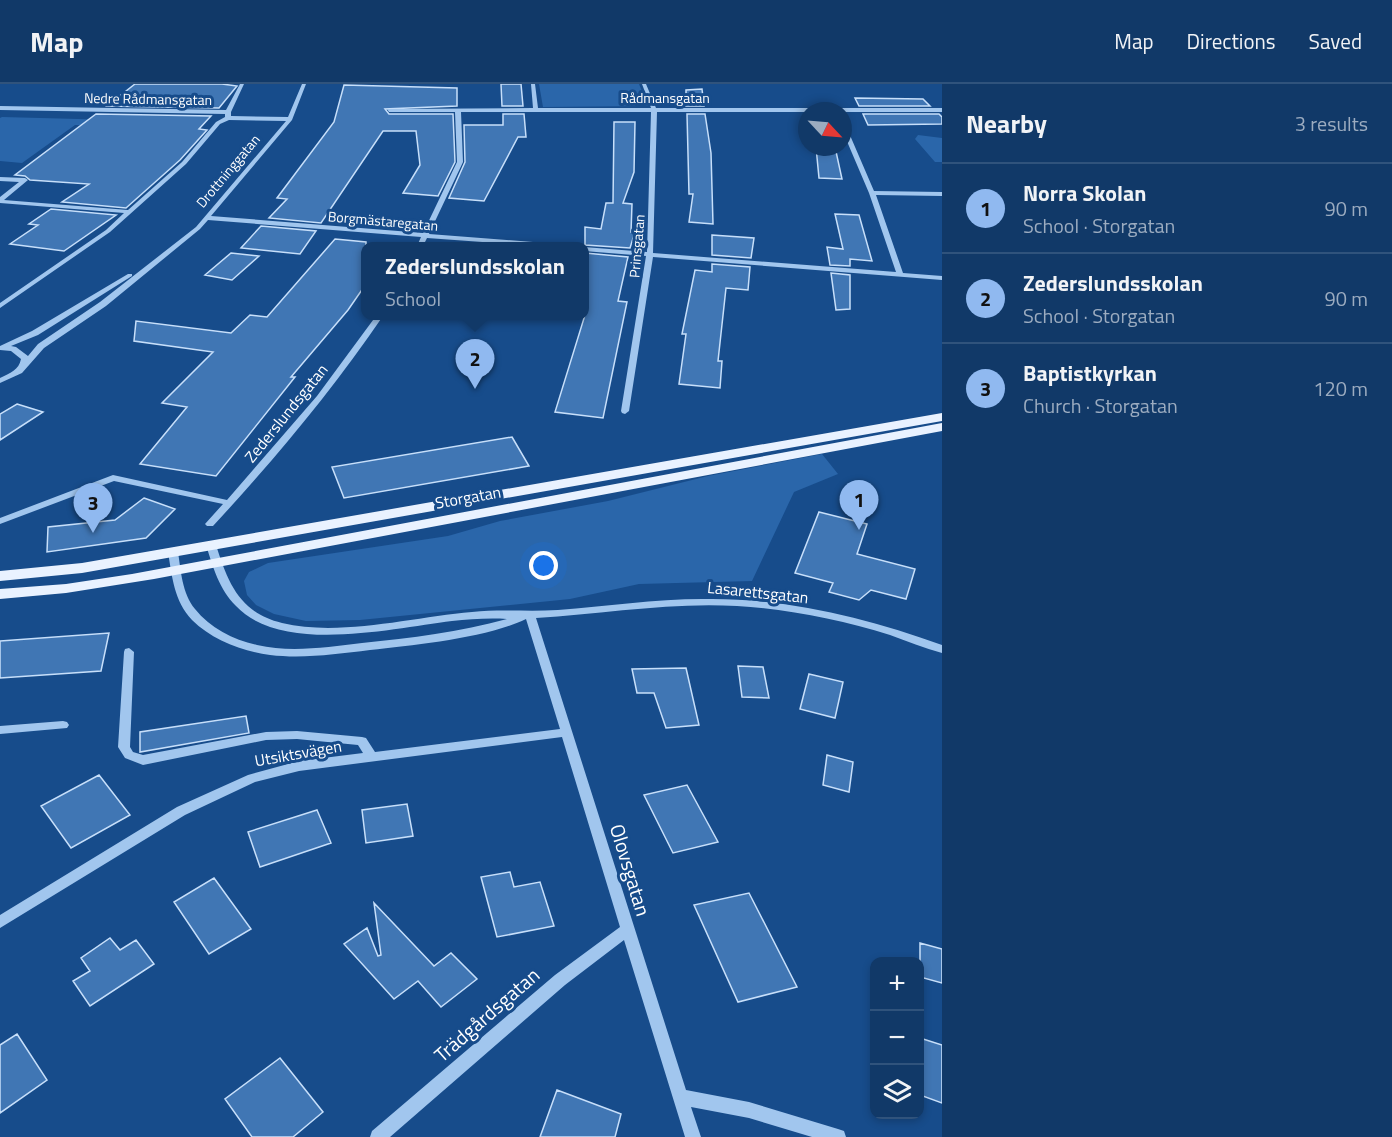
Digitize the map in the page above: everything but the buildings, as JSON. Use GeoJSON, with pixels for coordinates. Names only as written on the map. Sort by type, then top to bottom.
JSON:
{"type":"FeatureCollection","features":[{"type":"Feature","properties":{"kind":"main road","name":"Storgatan"},"geometry":{"type":"LineString","coordinates":[[0,576],[82,568],[942,417]]}},
{"type":"Feature","properties":{"kind":"main road","name":"Storgatan"},"geometry":{"type":"LineString","coordinates":[[0,594],[28,593],[97,584],[217,563],[942,427]]}},
{"type":"Feature","properties":{"kind":"street"},"geometry":{"type":"LineString","coordinates":[[0,306],[74,256],[130,212],[184,162],[218,123],[228,115],[242,84]]}},
{"type":"Feature","properties":{"kind":"street","name":"Drottninggatan"},"geometry":{"type":"LineString","coordinates":[[0,381],[19,371],[40,346],[103,304],[207,218],[290,120],[304,84]]}},
{"type":"Feature","properties":{"kind":"street"},"geometry":{"type":"LineString","coordinates":[[533,84],[537,110]]}},
{"type":"Feature","properties":{"kind":"street","name":"Prinsgatan"},"geometry":{"type":"LineString","coordinates":[[625,411],[651,254],[654,110],[644,84]]}},
{"type":"Feature","properties":{"kind":"street","name":"Nedre Rådmansgatan"},"geometry":{"type":"LineString","coordinates":[[0,108],[228,115],[290,120]]}},
{"type":"Feature","properties":{"kind":"street","name":"Rådmansgatan"},"geometry":{"type":"LineString","coordinates":[[388,110],[798,110]]}},
{"type":"Feature","properties":{"kind":"street"},"geometry":{"type":"LineString","coordinates":[[422,242],[460,162],[459,110]]}},
{"type":"Feature","properties":{"kind":"street","name":"Rådmansgatan"},"geometry":{"type":"LineString","coordinates":[[852,110],[942,110]]}},
{"type":"Feature","properties":{"kind":"street"},"geometry":{"type":"LineString","coordinates":[[852,147],[872,193],[900,274]]}},
{"type":"Feature","properties":{"kind":"street"},"geometry":{"type":"LineString","coordinates":[[0,179],[25,180],[0,200]]}},
{"type":"Feature","properties":{"kind":"street"},"geometry":{"type":"LineString","coordinates":[[872,193],[942,194]]}},
{"type":"Feature","properties":{"kind":"street"},"geometry":{"type":"LineString","coordinates":[[0,200],[130,212]]}},
{"type":"Feature","properties":{"kind":"street","name":"Borgmästaregatan"},"geometry":{"type":"LineString","coordinates":[[207,218],[505,242]]}},
{"type":"Feature","properties":{"kind":"street"},"geometry":{"type":"LineString","coordinates":[[589,249],[942,278]]}},
{"type":"Feature","properties":{"kind":"street","name":"Drottninggatan"},"geometry":{"type":"LineString","coordinates":[[1,348],[35,333],[154,261]]}},
{"type":"Feature","properties":{"kind":"street","name":"Zederslundsgatan"},"geometry":{"type":"LineString","coordinates":[[210,524],[271,459],[375,320]]}},
{"type":"Feature","properties":{"kind":"street"},"geometry":{"type":"LineString","coordinates":[[1,348],[21,353],[25,358],[24,364]]}},
{"type":"Feature","properties":{"kind":"street"},"geometry":{"type":"LineString","coordinates":[[0,521],[113,478],[230,503]]}},
{"type":"Feature","properties":{"kind":"street","name":"Lasarettsgatan"},"geometry":{"type":"LineString","coordinates":[[211,545],[229,593],[238,605],[278,625],[295,629],[322,631],[478,615],[530,615],[690,603],[738,603],[832,618],[942,649]]}},
{"type":"Feature","properties":{"kind":"street","name":"Lasarettsgatan"},"geometry":{"type":"LineString","coordinates":[[173,552],[183,597],[189,609],[208,628],[226,639],[268,651],[320,652],[381,645],[480,631],[530,615]]}},
{"type":"Feature","properties":{"kind":"street","name":"Olovsgatan"},"geometry":{"type":"LineString","coordinates":[[530,615],[693,1137]]}},
{"type":"Feature","properties":{"kind":"street"},"geometry":{"type":"LineString","coordinates":[[129,652],[124,747],[129,755],[143,760],[266,736],[297,735],[362,741],[372,757]]}},
{"type":"Feature","properties":{"kind":"street"},"geometry":{"type":"LineString","coordinates":[[0,730],[63,725]]}},
{"type":"Feature","properties":{"kind":"street","name":"Utsiktsvägen"},"geometry":{"type":"LineString","coordinates":[[0,922],[181,811],[228,787],[252,778],[299,766],[567,732]]}},
{"type":"Feature","properties":{"kind":"street","name":"Trädgårdsgatan"},"geometry":{"type":"LineString","coordinates":[[378,1137],[560,980],[628,929]]}},
{"type":"Feature","properties":{"kind":"street"},"geometry":{"type":"LineString","coordinates":[[681,1097],[749,1110],[838,1137]]}},
{"type":"Feature","properties":{"kind":"shaded area"},"geometry":{"type":"Polygon","coordinates":[[[539,84],[639,84],[648,106],[543,107],[539,84]]]}},
{"type":"Feature","properties":{"kind":"shaded area"},"geometry":{"type":"Polygon","coordinates":[[[0,118],[117,120],[108,126],[75,125],[22,163],[0,161],[0,118]]]}},
{"type":"Feature","properties":{"kind":"shaded area"},"geometry":{"type":"Polygon","coordinates":[[[918,135],[942,138],[942,162],[935,162],[915,139],[918,135]]]}},
{"type":"Feature","properties":{"kind":"shaded area"},"geometry":{"type":"Polygon","coordinates":[[[822,454],[838,474],[794,492],[752,581],[639,584],[570,599],[360,620],[306,621],[274,614],[256,605],[247,595],[244,581],[249,572],[268,563],[448,536],[500,521],[608,501],[708,476],[822,454]]]}},
{"type":"Feature","properties":{"kind":"place","name":"Zederslundsskolan"},"geometry":{"type":"Point","coordinates":[475,389]}},
{"type":"Feature","properties":{"kind":"place","name":"Norra Skolan"},"geometry":{"type":"Point","coordinates":[859,530]}},
{"type":"Feature","properties":{"kind":"place","name":"Baptistkyrkan"},"geometry":{"type":"Point","coordinates":[93,533]}}]}
